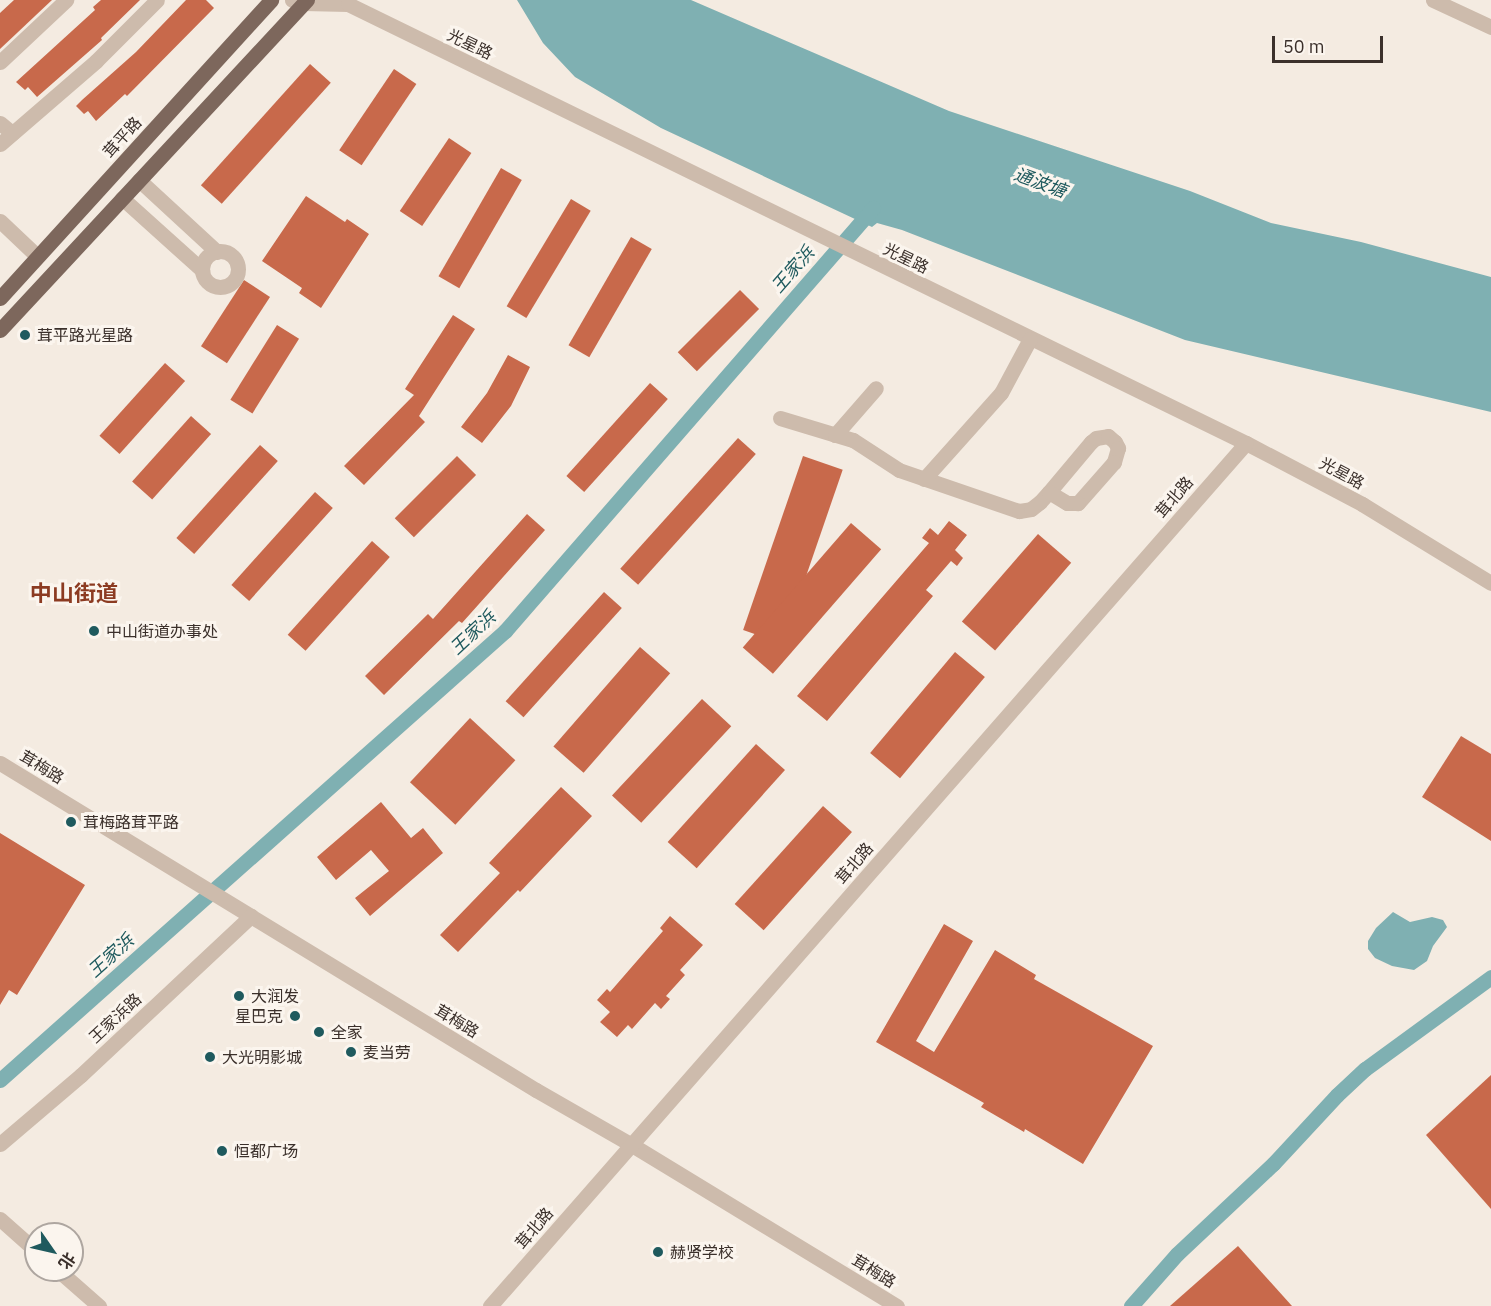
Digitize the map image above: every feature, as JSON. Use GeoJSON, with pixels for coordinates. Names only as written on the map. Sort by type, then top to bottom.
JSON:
{"type":"FeatureCollection","features":[{"type":"Feature","properties":{"kind":"main road","name":"茸平路"},"geometry":{"type":"LineString","coordinates":[[0,298],[271,0]]}},
{"type":"Feature","properties":{"kind":"main road"},"geometry":{"type":"LineString","coordinates":[[0,330],[301,1]]}},
{"type":"Feature","properties":{"kind":"street"},"geometry":{"type":"LineString","coordinates":[[0,62],[66,0]]}},
{"type":"Feature","properties":{"kind":"street"},"geometry":{"type":"LineString","coordinates":[[0,123],[6,138],[96,61],[157,0]]}},
{"type":"Feature","properties":{"kind":"street"},"geometry":{"type":"LineString","coordinates":[[1432,0],[1491,27]]}},
{"type":"Feature","properties":{"kind":"street","name":"光星路"},"geometry":{"type":"LineString","coordinates":[[301,1],[348,4],[1245,443],[1362,504],[1491,583]]}},
{"type":"Feature","properties":{"kind":"street"},"geometry":{"type":"LineString","coordinates":[[122,198],[202,270],[207,282],[217,287],[229,285],[234,281],[238,269],[233,258],[228,254],[217,252],[139,180]]}},
{"type":"Feature","properties":{"kind":"street"},"geometry":{"type":"LineString","coordinates":[[0,221],[37,256]]}},
{"type":"Feature","properties":{"kind":"street"},"geometry":{"type":"LineString","coordinates":[[202,270],[204,260],[217,252]]}},
{"type":"Feature","properties":{"kind":"street"},"geometry":{"type":"LineString","coordinates":[[924,479],[1000,393],[1030,339]]}},
{"type":"Feature","properties":{"kind":"street"},"geometry":{"type":"LineString","coordinates":[[835,435],[876,388]]}},
{"type":"Feature","properties":{"kind":"street"},"geometry":{"type":"LineString","coordinates":[[780,418],[853,440],[899,470],[1020,511],[1031,508],[1049,492],[1096,438],[1108,436],[1115,442],[1118,448],[1114,462],[1078,503],[1067,503],[1049,492]]}},
{"type":"Feature","properties":{"kind":"street","name":"茸北路"},"geometry":{"type":"LineString","coordinates":[[490,1306],[1245,443]]}},
{"type":"Feature","properties":{"kind":"street","name":"茸梅路"},"geometry":{"type":"LineString","coordinates":[[0,763],[536,1090],[632,1145],[897,1306]]}},
{"type":"Feature","properties":{"kind":"street","name":"王家浜路"},"geometry":{"type":"LineString","coordinates":[[0,1144],[81,1075],[251,916]]}},
{"type":"Feature","properties":{"kind":"street"},"geometry":{"type":"LineString","coordinates":[[0,1219],[24,1240]]}},
{"type":"Feature","properties":{"kind":"street"},"geometry":{"type":"LineString","coordinates":[[72,1282],[99,1306]]}},
{"type":"Feature","properties":{"kind":"water","name":"通波塘"},"geometry":{"type":"Polygon","coordinates":[[[517,0],[691,0],[949,111],[1190,191],[1271,223],[1361,242],[1491,277],[1491,412],[1185,340],[902,230],[877,223],[872,227],[661,128],[575,77],[543,43],[517,0]]]}},
{"type":"Feature","properties":{"kind":"water"},"geometry":{"type":"Polygon","coordinates":[[[1393,912],[1410,922],[1432,917],[1443,920],[1447,927],[1433,946],[1427,961],[1414,970],[1392,966],[1375,958],[1368,949],[1368,941],[1376,928],[1393,912]]]}},
{"type":"Feature","properties":{"kind":"building"},"geometry":{"type":"Polygon","coordinates":[[[14,0],[52,0],[0,49],[0,13],[14,0]]]}},
{"type":"Feature","properties":{"kind":"building"},"geometry":{"type":"Polygon","coordinates":[[[101,0],[140,0],[101,38],[102,40],[37,97],[28,87],[25,90],[16,82],[95,10],[93,7],[101,0]]]}},
{"type":"Feature","properties":{"kind":"building"},"geometry":{"type":"Polygon","coordinates":[[[186,0],[206,0],[214,8],[127,96],[125,94],[96,121],[88,111],[84,114],[76,106],[136,52],[186,0]]]}},
{"type":"Feature","properties":{"kind":"building"},"geometry":{"type":"Polygon","coordinates":[[[310,64],[331,83],[222,204],[201,185],[310,64]]]}},
{"type":"Feature","properties":{"kind":"building"},"geometry":{"type":"Polygon","coordinates":[[[394,69],[416,84],[362,165],[339,150],[394,69]]]}},
{"type":"Feature","properties":{"kind":"building"},"geometry":{"type":"Polygon","coordinates":[[[449,138],[471,153],[422,226],[400,211],[449,138]]]}},
{"type":"Feature","properties":{"kind":"building"},"geometry":{"type":"Polygon","coordinates":[[[501,168],[522,180],[459,288],[439,276],[501,168]]]}},
{"type":"Feature","properties":{"kind":"building"},"geometry":{"type":"Polygon","coordinates":[[[306,196],[345,222],[347,219],[369,234],[321,308],[299,293],[302,288],[262,261],[306,196]]]}},
{"type":"Feature","properties":{"kind":"building"},"geometry":{"type":"Polygon","coordinates":[[[571,199],[591,211],[526,318],[507,306],[571,199]]]}},
{"type":"Feature","properties":{"kind":"building"},"geometry":{"type":"Polygon","coordinates":[[[631,237],[652,249],[589,357],[568,345],[631,237]]]}},
{"type":"Feature","properties":{"kind":"building"},"geometry":{"type":"Polygon","coordinates":[[[244,280],[270,297],[227,363],[201,346],[244,280]]]}},
{"type":"Feature","properties":{"kind":"building"},"geometry":{"type":"Polygon","coordinates":[[[740,290],[759,309],[697,371],[678,352],[740,290]]]}},
{"type":"Feature","properties":{"kind":"building"},"geometry":{"type":"Polygon","coordinates":[[[453,315],[475,329],[419,416],[425,422],[364,485],[344,466],[414,395],[405,389],[453,315]]]}},
{"type":"Feature","properties":{"kind":"building"},"geometry":{"type":"Polygon","coordinates":[[[277,325],[299,339],[252,413],[230,400],[277,325]]]}},
{"type":"Feature","properties":{"kind":"building"},"geometry":{"type":"Polygon","coordinates":[[[508,355],[530,367],[511,406],[482,443],[461,427],[487,393],[508,355]]]}},
{"type":"Feature","properties":{"kind":"building"},"geometry":{"type":"Polygon","coordinates":[[[165,363],[185,381],[119,454],[99,436],[165,363]]]}},
{"type":"Feature","properties":{"kind":"building"},"geometry":{"type":"Polygon","coordinates":[[[650,383],[668,399],[584,492],[566,476],[650,383]]]}},
{"type":"Feature","properties":{"kind":"building"},"geometry":{"type":"Polygon","coordinates":[[[191,416],[211,434],[152,499],[132,481],[191,416]]]}},
{"type":"Feature","properties":{"kind":"building"},"geometry":{"type":"Polygon","coordinates":[[[738,438],[756,454],[638,585],[620,569],[738,438]]]}},
{"type":"Feature","properties":{"kind":"building"},"geometry":{"type":"Polygon","coordinates":[[[260,445],[278,461],[194,554],[176,538],[260,445]]]}},
{"type":"Feature","properties":{"kind":"building"},"geometry":{"type":"Polygon","coordinates":[[[457,456],[476,475],[414,537],[395,518],[457,456]]]}},
{"type":"Feature","properties":{"kind":"building"},"geometry":{"type":"Polygon","coordinates":[[[803,456],[843,470],[783,644],[743,630],[803,456]]]}},
{"type":"Feature","properties":{"kind":"building"},"geometry":{"type":"Polygon","coordinates":[[[315,492],[333,508],[249,601],[231,585],[315,492]]]}},
{"type":"Feature","properties":{"kind":"building"},"geometry":{"type":"Polygon","coordinates":[[[527,514],[545,530],[462,623],[459,621],[384,695],[365,676],[428,614],[433,619],[527,514]]]}},
{"type":"Feature","properties":{"kind":"building"},"geometry":{"type":"Polygon","coordinates":[[[949,521],[967,535],[955,550],[963,558],[957,566],[951,561],[926,590],[933,596],[827,721],[797,696],[929,543],[922,538],[930,528],[938,535],[949,521]]]}},
{"type":"Feature","properties":{"kind":"building"},"geometry":{"type":"Polygon","coordinates":[[[851,523],[881,549],[773,674],[743,648],[851,523]]]}},
{"type":"Feature","properties":{"kind":"building"},"geometry":{"type":"Polygon","coordinates":[[[1038,534],[1071,563],[995,650],[962,622],[1038,534]]]}},
{"type":"Feature","properties":{"kind":"building"},"geometry":{"type":"Polygon","coordinates":[[[372,541],[390,557],[306,651],[288,635],[372,541]]]}},
{"type":"Feature","properties":{"kind":"building"},"geometry":{"type":"Polygon","coordinates":[[[604,592],[622,608],[523,717],[506,701],[604,592]]]}},
{"type":"Feature","properties":{"kind":"building"},"geometry":{"type":"Polygon","coordinates":[[[640,647],[670,673],[584,773],[553,747],[640,647]]]}},
{"type":"Feature","properties":{"kind":"building"},"geometry":{"type":"Polygon","coordinates":[[[955,652],[985,677],[900,778],[870,753],[955,652]]]}},
{"type":"Feature","properties":{"kind":"building"},"geometry":{"type":"Polygon","coordinates":[[[702,699],[731,726],[641,823],[612,796],[702,699]]]}},
{"type":"Feature","properties":{"kind":"building"},"geometry":{"type":"Polygon","coordinates":[[[470,718],[515,760],[455,825],[410,782],[470,718]]]}},
{"type":"Feature","properties":{"kind":"building"},"geometry":{"type":"Polygon","coordinates":[[[1461,736],[1491,754],[1491,841],[1422,797],[1461,736]]]}},
{"type":"Feature","properties":{"kind":"building"},"geometry":{"type":"Polygon","coordinates":[[[756,744],[785,770],[697,868],[668,842],[756,744]]]}},
{"type":"Feature","properties":{"kind":"building"},"geometry":{"type":"Polygon","coordinates":[[[561,787],[592,816],[520,892],[518,890],[458,952],[440,935],[500,873],[489,863],[561,787]]]}},
{"type":"Feature","properties":{"kind":"building"},"geometry":{"type":"Polygon","coordinates":[[[381,802],[411,838],[423,828],[443,853],[370,916],[355,898],[389,871],[371,850],[336,880],[317,857],[381,802]]]}},
{"type":"Feature","properties":{"kind":"building"},"geometry":{"type":"Polygon","coordinates":[[[823,806],[852,832],[764,930],[735,904],[823,806]]]}},
{"type":"Feature","properties":{"kind":"building"},"geometry":{"type":"Polygon","coordinates":[[[0,833],[85,885],[17,995],[9,990],[0,1005],[0,833]]]}},
{"type":"Feature","properties":{"kind":"building"},"geometry":{"type":"Polygon","coordinates":[[[670,916],[703,945],[680,970],[685,975],[666,996],[670,999],[661,1009],[655,1003],[632,1029],[628,1025],[617,1037],[600,1022],[610,1012],[597,1000],[607,989],[610,992],[663,931],[660,928],[670,916]]]}},
{"type":"Feature","properties":{"kind":"building"},"geometry":{"type":"Polygon","coordinates":[[[944,924],[973,941],[916,1041],[934,1052],[995,950],[1036,975],[1034,979],[1153,1046],[1083,1164],[1025,1129],[1024,1132],[981,1107],[984,1103],[876,1042],[944,924]]]}},
{"type":"Feature","properties":{"kind":"building"},"geometry":{"type":"Polygon","coordinates":[[[1491,1075],[1491,1209],[1426,1135],[1491,1075]]]}},
{"type":"Feature","properties":{"kind":"building"},"geometry":{"type":"Polygon","coordinates":[[[1238,1246],[1292,1306],[1170,1306],[1238,1246]]]}},
{"type":"Feature","properties":{"kind":"waterway","name":"王家浜"},"geometry":{"type":"LineString","coordinates":[[0,1080],[505,631],[873,208]]}},
{"type":"Feature","properties":{"kind":"waterway"},"geometry":{"type":"LineString","coordinates":[[1131,1306],[1177,1254],[1273,1164],[1337,1095],[1365,1069],[1491,977]]}},
{"type":"Feature","properties":{"kind":"place","name":"茸平路光星路"},"geometry":{"type":"Point","coordinates":[25,335]}},
{"type":"Feature","properties":{"kind":"place","name":"中山街道办事处"},"geometry":{"type":"Point","coordinates":[94,631]}},
{"type":"Feature","properties":{"kind":"place","name":"茸梅路茸平路"},"geometry":{"type":"Point","coordinates":[71,822]}},
{"type":"Feature","properties":{"kind":"place","name":"大润发"},"geometry":{"type":"Point","coordinates":[239,996]}},
{"type":"Feature","properties":{"kind":"place","name":"星巴克"},"geometry":{"type":"Point","coordinates":[295,1016]}},
{"type":"Feature","properties":{"kind":"place","name":"全家"},"geometry":{"type":"Point","coordinates":[319,1032]}},
{"type":"Feature","properties":{"kind":"place","name":"麦当劳"},"geometry":{"type":"Point","coordinates":[351,1052]}},
{"type":"Feature","properties":{"kind":"place","name":"大光明影城"},"geometry":{"type":"Point","coordinates":[210,1057]}},
{"type":"Feature","properties":{"kind":"place","name":"恒都广场"},"geometry":{"type":"Point","coordinates":[222,1151]}},
{"type":"Feature","properties":{"kind":"place","name":"赫贤学校"},"geometry":{"type":"Point","coordinates":[658,1252]}},
{"type":"Feature","properties":{"kind":"district","name":"中山街道"},"geometry":{"type":"Point","coordinates":[74,593]}}]}
